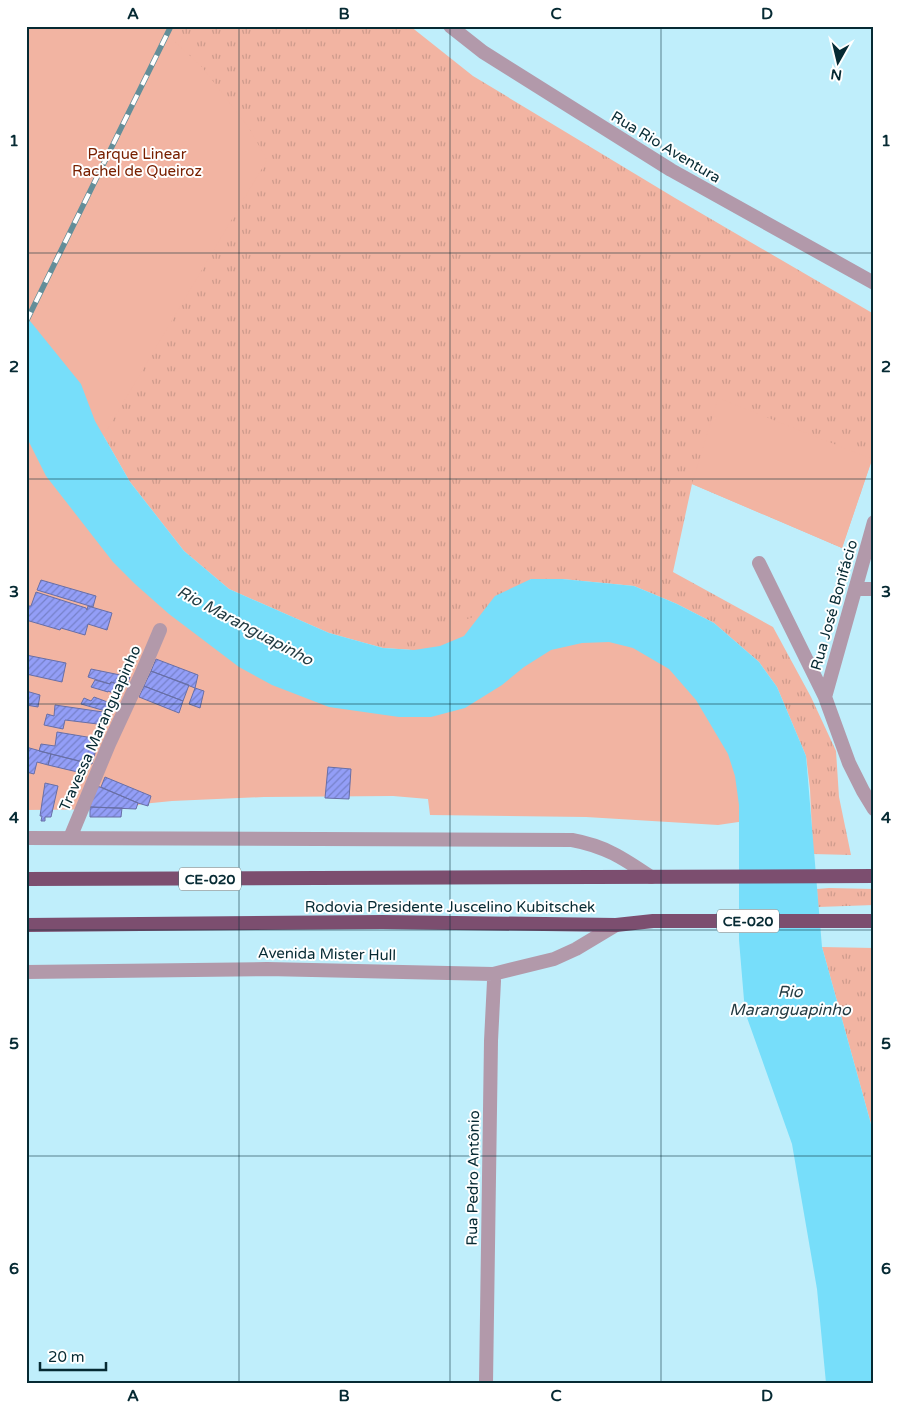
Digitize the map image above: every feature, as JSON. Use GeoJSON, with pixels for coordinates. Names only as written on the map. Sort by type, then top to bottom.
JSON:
{"type":"FeatureCollection","features":[{"type":"Feature","properties":{"kind":"highway","name":"Rodovia Presidente Juscelino Kubitschek"},"geometry":{"type":"LineString","coordinates":[[29,879],[874,876]]}},
{"type":"Feature","properties":{"kind":"highway","name":"Rodovia Presidente Juscelino Kubitschek"},"geometry":{"type":"LineString","coordinates":[[30,925],[382,922],[616,925],[653,920],[874,921]]}},
{"type":"Feature","properties":{"kind":"street","name":"Rua Rio Aventura"},"geometry":{"type":"LineString","coordinates":[[450,26],[483,52],[672,170],[874,283]]}},
{"type":"Feature","properties":{"kind":"street","name":"Rua José Bonifácio"},"geometry":{"type":"LineString","coordinates":[[824,697],[874,522]]}},
{"type":"Feature","properties":{"kind":"street"},"geometry":{"type":"LineString","coordinates":[[760,562],[824,697],[849,763],[862,791],[874,809]]}},
{"type":"Feature","properties":{"kind":"street"},"geometry":{"type":"LineString","coordinates":[[855,589],[874,589]]}},
{"type":"Feature","properties":{"kind":"street","name":"Travessa Maranguapinho"},"geometry":{"type":"LineString","coordinates":[[70,838],[109,744],[142,675],[160,630]]}},
{"type":"Feature","properties":{"kind":"street"},"geometry":{"type":"LineString","coordinates":[[26,838],[572,840],[593,844],[613,852],[657,877]]}},
{"type":"Feature","properties":{"kind":"street","name":"Avenida Mister Hull"},"geometry":{"type":"LineString","coordinates":[[26,972],[267,969],[493,974],[554,959],[576,949],[616,925]]}},
{"type":"Feature","properties":{"kind":"street","name":"Rua Pedro Antônio"},"geometry":{"type":"LineString","coordinates":[[486,1383],[493,974]]}},
{"type":"Feature","properties":{"kind":"green space"},"geometry":{"type":"Polygon","coordinates":[[[26,26],[410,26],[473,76],[675,198],[874,314],[874,454],[842,548],[692,484],[673,572],[773,627],[811,697],[836,751],[839,797],[851,855],[813,854],[810,789],[806,756],[777,687],[759,662],[714,623],[677,604],[634,586],[562,579],[531,579],[464,636],[414,650],[383,648],[329,633],[229,589],[184,551],[130,482],[95,421],[26,26]]]}},
{"type":"Feature","properties":{"kind":"green space","name":"Parque Linear Rachel de Queiroz"},"geometry":{"type":"Polygon","coordinates":[[[26,26],[158,26],[202,67],[249,128],[267,160],[88,462],[150,563],[390,665],[421,641],[454,623],[494,611],[655,649],[713,700],[779,816],[718,825],[586,817],[430,815],[428,799],[393,796],[264,797],[172,801],[142,804],[123,809],[26,810],[26,26]]]}},
{"type":"Feature","properties":{"kind":"green space"},"geometry":{"type":"Polygon","coordinates":[[[718,398],[872,459],[842,548],[692,484],[718,398]]]}},
{"type":"Feature","properties":{"kind":"green space"},"geometry":{"type":"Polygon","coordinates":[[[817,889],[874,889],[874,905],[818,907],[817,889]]]}},
{"type":"Feature","properties":{"kind":"green space"},"geometry":{"type":"Polygon","coordinates":[[[822,947],[874,948],[874,1135],[822,947]]]}},
{"type":"Feature","properties":{"kind":"water","name":"Rio Maranguapinho"},"geometry":{"type":"Polygon","coordinates":[[[26,316],[81,384],[95,421],[130,482],[184,551],[229,589],[329,633],[383,648],[414,650],[440,646],[464,636],[495,596],[531,579],[562,579],[634,586],[677,604],[714,623],[759,662],[777,687],[806,756],[822,947],[874,1135],[874,1383],[826,1383],[817,1289],[792,1144],[745,1012],[739,940],[739,805],[735,776],[728,754],[696,700],[669,669],[633,648],[609,642],[582,643],[551,650],[524,667],[502,685],[465,708],[431,717],[399,717],[329,707],[272,685],[239,667],[169,614],[135,584],[113,562],[46,476],[26,436],[26,316]]]}},
{"type":"Feature","properties":{"kind":"building"},"geometry":{"type":"Polygon","coordinates":[[[41,580],[96,596],[93,607],[37,590],[41,580]]]}},
{"type":"Feature","properties":{"kind":"building"},"geometry":{"type":"Polygon","coordinates":[[[36,592],[86,608],[87,610],[88,606],[112,613],[107,630],[88,624],[85,635],[26,620],[29,606],[31,606],[36,592]]]}},
{"type":"Feature","properties":{"kind":"building"},"geometry":{"type":"Polygon","coordinates":[[[26,655],[66,663],[62,682],[26,674],[26,655]]]}},
{"type":"Feature","properties":{"kind":"building"},"geometry":{"type":"Polygon","coordinates":[[[156,659],[198,675],[195,688],[151,671],[156,659]]]}},
{"type":"Feature","properties":{"kind":"building"},"geometry":{"type":"Polygon","coordinates":[[[91,669],[130,677],[126,687],[111,682],[110,684],[88,677],[91,669]]]}},
{"type":"Feature","properties":{"kind":"building"},"geometry":{"type":"Polygon","coordinates":[[[151,671],[189,685],[183,701],[144,686],[151,671]]]}},
{"type":"Feature","properties":{"kind":"building"},"geometry":{"type":"Polygon","coordinates":[[[95,680],[124,686],[118,695],[91,687],[95,680]]]}},
{"type":"Feature","properties":{"kind":"building"},"geometry":{"type":"Polygon","coordinates":[[[144,686],[183,701],[179,713],[139,697],[144,686]]]}},
{"type":"Feature","properties":{"kind":"building"},"geometry":{"type":"Polygon","coordinates":[[[195,688],[204,691],[200,708],[189,704],[195,688]]]}},
{"type":"Feature","properties":{"kind":"building"},"geometry":{"type":"Polygon","coordinates":[[[26,691],[40,695],[38,707],[26,705],[26,691]]]}},
{"type":"Feature","properties":{"kind":"building"},"geometry":{"type":"Polygon","coordinates":[[[94,697],[113,704],[109,712],[81,704],[84,698],[91,701],[94,697]]]}},
{"type":"Feature","properties":{"kind":"building"},"geometry":{"type":"Polygon","coordinates":[[[55,705],[103,712],[103,715],[108,716],[106,725],[65,720],[63,729],[44,725],[47,714],[54,716],[55,705]]]}},
{"type":"Feature","properties":{"kind":"building"},"geometry":{"type":"Polygon","coordinates":[[[57,732],[99,739],[92,764],[39,751],[41,744],[55,746],[57,732]]]}},
{"type":"Feature","properties":{"kind":"building"},"geometry":{"type":"Polygon","coordinates":[[[26,747],[51,754],[48,765],[37,762],[34,774],[26,772],[26,747]]]}},
{"type":"Feature","properties":{"kind":"building"},"geometry":{"type":"Polygon","coordinates":[[[51,754],[90,764],[86,774],[48,765],[51,754]]]}},
{"type":"Feature","properties":{"kind":"building"},"geometry":{"type":"Polygon","coordinates":[[[328,767],[351,769],[349,799],[325,798],[328,767]]]}},
{"type":"Feature","properties":{"kind":"building"},"geometry":{"type":"Polygon","coordinates":[[[105,777],[151,796],[148,806],[101,787],[105,777]]]}},
{"type":"Feature","properties":{"kind":"building"},"geometry":{"type":"Polygon","coordinates":[[[45,783],[58,786],[51,817],[45,817],[45,821],[41,821],[42,816],[40,816],[45,783]]]}},
{"type":"Feature","properties":{"kind":"building"},"geometry":{"type":"Polygon","coordinates":[[[95,785],[138,803],[136,809],[90,807],[95,785]]]}},
{"type":"Feature","properties":{"kind":"building"},"geometry":{"type":"Polygon","coordinates":[[[90,807],[122,808],[121,817],[90,817],[90,807]]]}},
{"type":"Feature","properties":{"kind":"railway"},"geometry":{"type":"LineString","coordinates":[[26,322],[171,26]]}}]}
